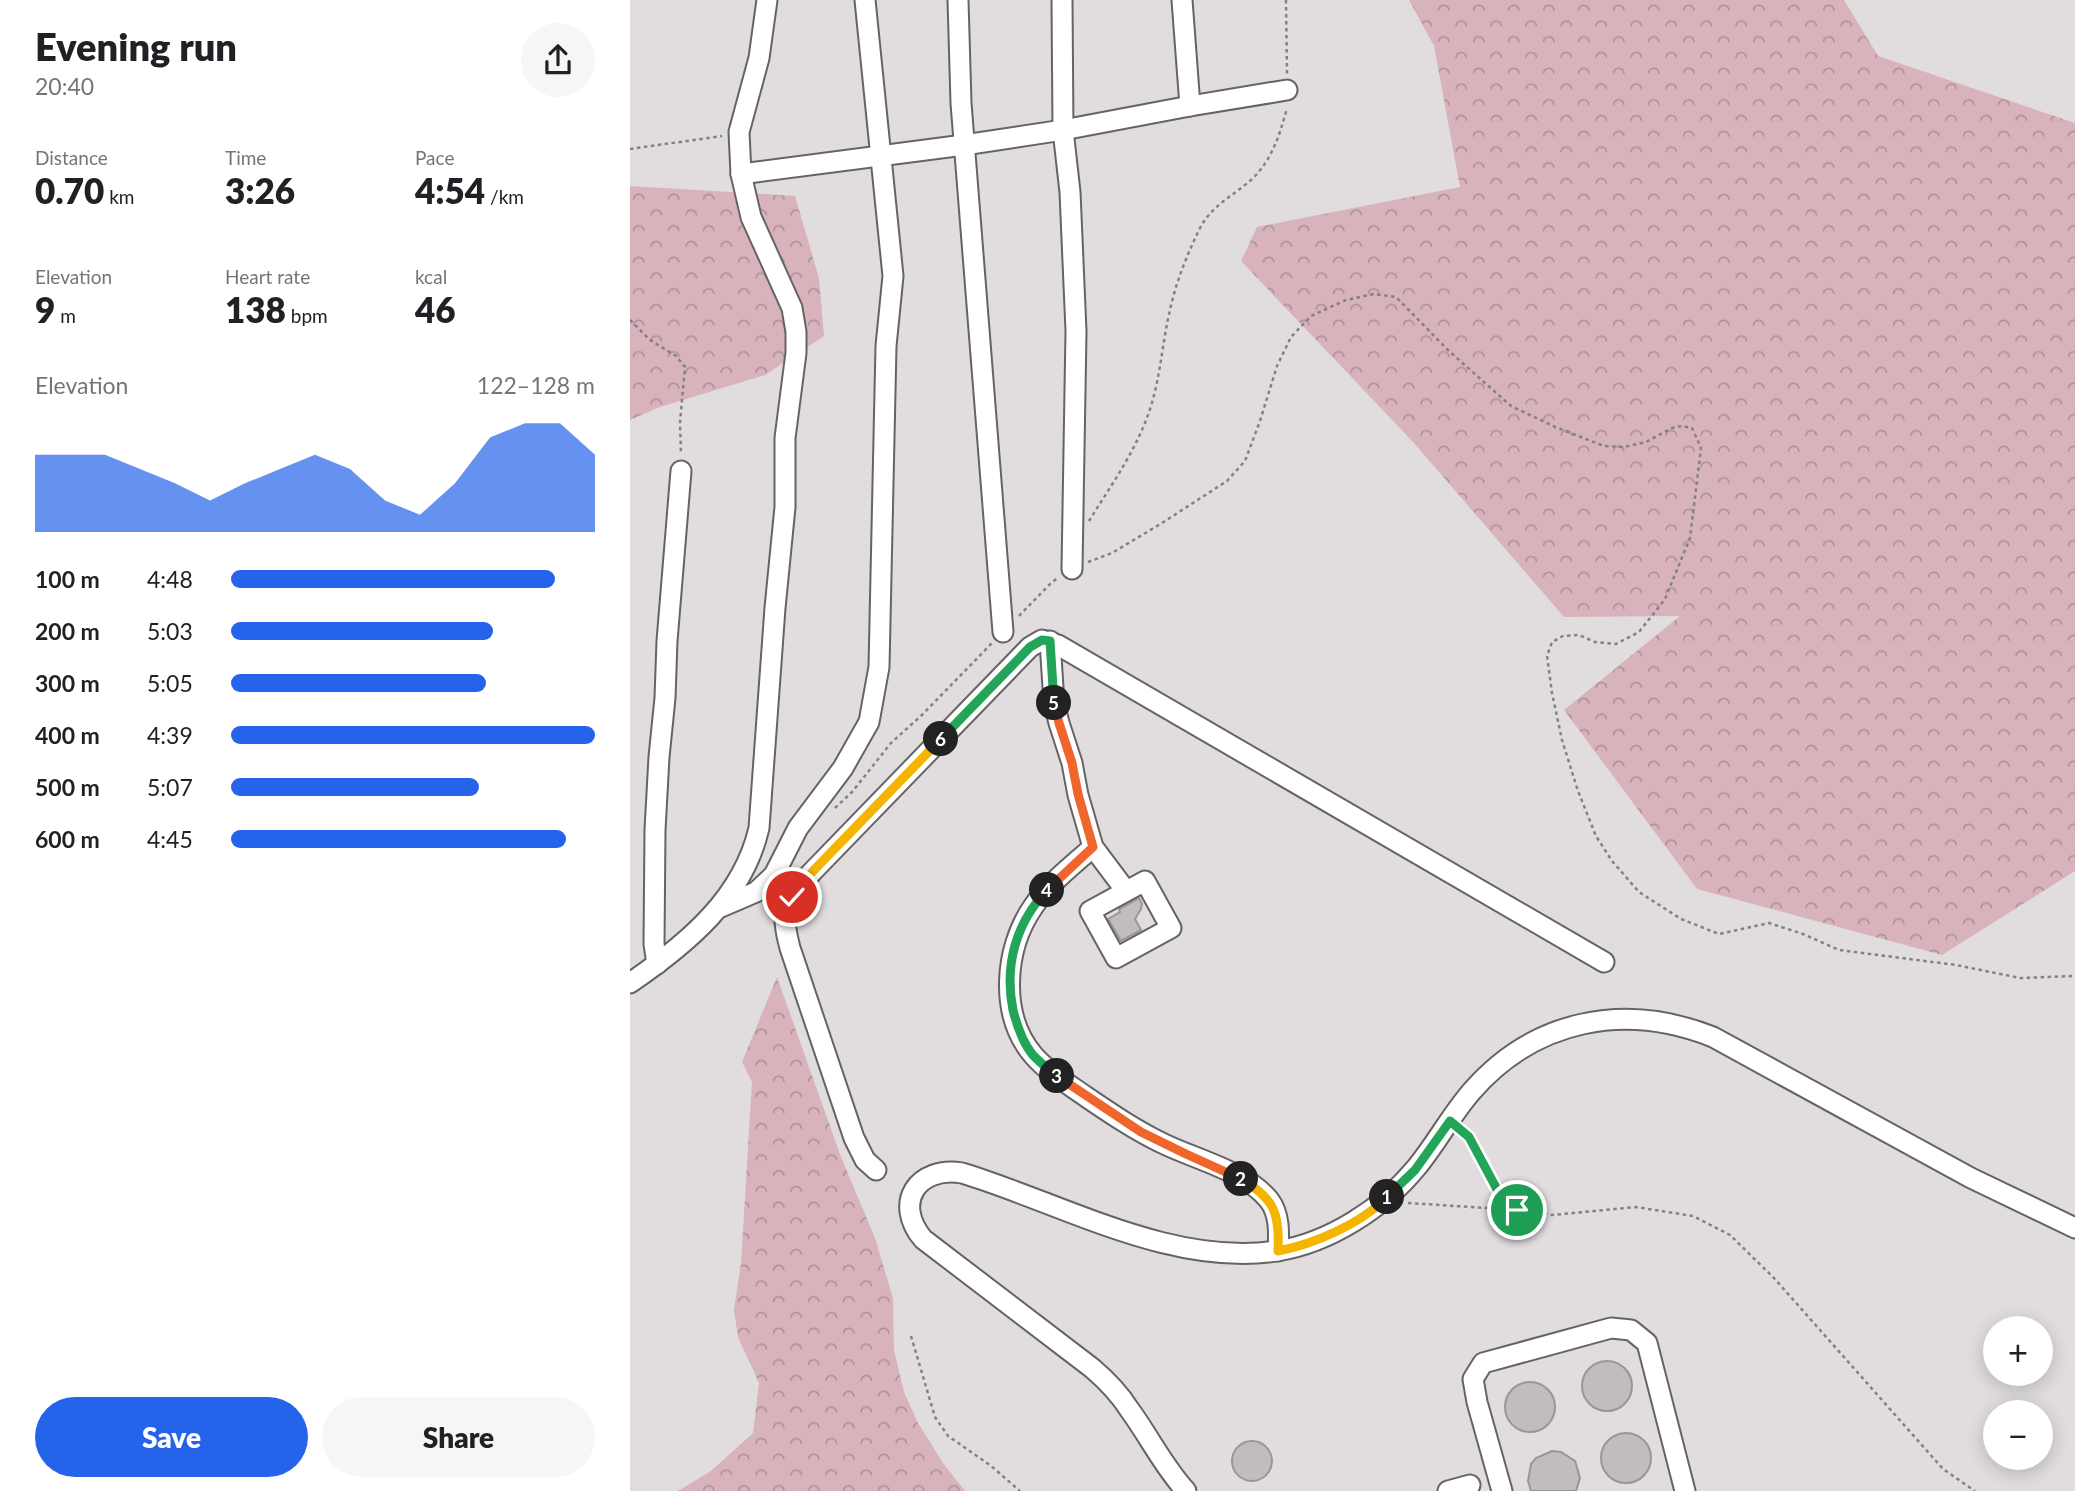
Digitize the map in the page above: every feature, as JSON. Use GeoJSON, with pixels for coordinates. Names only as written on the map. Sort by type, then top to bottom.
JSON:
{"type":"FeatureCollection","features":[{"type":"Feature","properties":{"kind":"street"},"geometry":{"type":"LineString","coordinates":[[630,983],[705,924],[720,907],[754,850],[759,828],[785,507],[785,438],[796,353],[792,308],[751,217],[741,174],[739,132],[759,58],[767,0]]}},
{"type":"Feature","properties":{"kind":"street"},"geometry":{"type":"LineString","coordinates":[[720,907],[756,892],[774,875],[798,828],[843,768],[869,722],[879,667],[886,346],[893,276],[865,0]]}},
{"type":"Feature","properties":{"kind":"street"},"geometry":{"type":"LineString","coordinates":[[958,0],[961,103],[1003,632]]}},
{"type":"Feature","properties":{"kind":"street"},"geometry":{"type":"LineString","coordinates":[[1062,0],[1063,130],[1070,192],[1076,331],[1072,569]]}},
{"type":"Feature","properties":{"kind":"street"},"geometry":{"type":"LineString","coordinates":[[1182,0],[1190,106]]}},
{"type":"Feature","properties":{"kind":"street"},"geometry":{"type":"LineString","coordinates":[[741,174],[1063,130],[1287,90]]}},
{"type":"Feature","properties":{"kind":"street"},"geometry":{"type":"LineString","coordinates":[[657,964],[654,944],[655,830],[665,698],[667,628],[681,471]]}},
{"type":"Feature","properties":{"kind":"street"},"geometry":{"type":"LineString","coordinates":[[876,1170],[865,1160],[845,1113],[790,948],[784,921],[787,904],[813,871],[1030,647],[1042,640],[1050,641],[1604,962]]}},
{"type":"Feature","properties":{"kind":"street"},"geometry":{"type":"LineString","coordinates":[[1050,641],[1054,703],[1093,847],[1126,891]]}},
{"type":"Feature","properties":{"kind":"street"},"geometry":{"type":"LineString","coordinates":[[1093,847],[1038,900],[1015,943],[1009,983],[1016,1024],[1021,1035],[1041,1063],[1119,1119],[1160,1143],[1231,1173],[1256,1188],[1276,1211],[1278,1251]]}},
{"type":"Feature","properties":{"kind":"street"},"geometry":{"type":"LineString","coordinates":[[1186,1491],[1107,1381],[923,1239],[909,1213],[911,1195],[920,1183],[942,1172],[962,1173],[1170,1245],[1192,1250],[1259,1253],[1296,1247],[1344,1228],[1382,1203],[1415,1170],[1470,1093],[1511,1055],[1568,1028],[1609,1020],[1644,1019],[1665,1022],[1713,1037],[1971,1178],[2075,1228]]}},
{"type":"Feature","properties":{"kind":"street"},"geometry":{"type":"LineString","coordinates":[[1502,1491],[1473,1379],[1483,1363],[1611,1328],[1631,1331],[1647,1343],[1685,1491]]}},
{"type":"Feature","properties":{"kind":"street"},"geometry":{"type":"LineString","coordinates":[[1448,1491],[1470,1485]]}},
{"type":"Feature","properties":{"kind":"path"},"geometry":{"type":"LineString","coordinates":[[630,149],[711,139],[739,132]]}},
{"type":"Feature","properties":{"kind":"path"},"geometry":{"type":"LineString","coordinates":[[1072,569],[1112,553],[1227,481],[1245,461],[1277,366],[1291,337],[1311,316],[1346,300],[1374,294],[1396,297],[1511,406],[1604,446],[1624,447],[1646,442],[1672,428],[1682,426],[1692,428],[1701,448],[1690,538],[1665,599],[1639,632],[1616,644],[1595,642],[1579,635],[1563,636],[1552,642],[1547,656],[1562,740],[1578,791],[1596,836],[1612,861],[1639,892],[1681,919],[1719,934],[1769,923],[1839,950],[1956,965],[2020,978],[2075,976]]}},
{"type":"Feature","properties":{"kind":"path"},"geometry":{"type":"LineString","coordinates":[[630,320],[650,340],[676,356],[685,367],[680,422],[681,471]]}},
{"type":"Feature","properties":{"kind":"path"},"geometry":{"type":"LineString","coordinates":[[1450,1121],[1469,1137],[1500,1195],[1517,1210]]}},
{"type":"Feature","properties":{"kind":"path"},"geometry":{"type":"LineString","coordinates":[[1408,1203],[1552,1215],[1636,1207],[1693,1216],[1730,1234],[1774,1278],[1943,1469],[1975,1491]]}},
{"type":"Feature","properties":{"kind":"path"},"geometry":{"type":"LineString","coordinates":[[911,1336],[935,1417],[948,1436],[990,1465],[1020,1491]]}},
{"type":"Feature","properties":{"kind":"green space"},"geometry":{"type":"Polygon","coordinates":[[[1409,0],[1844,0],[1878,56],[2075,123],[2075,871],[1942,955],[1697,889],[1564,710],[1680,616],[1564,617],[1414,443],[1241,261],[1257,227],[1460,187],[1434,46],[1409,0]]]}},
{"type":"Feature","properties":{"kind":"green space"},"geometry":{"type":"Polygon","coordinates":[[[630,186],[795,196],[819,278],[824,336],[765,375],[660,407],[630,420],[630,186]]]}},
{"type":"Feature","properties":{"kind":"green space"},"geometry":{"type":"Polygon","coordinates":[[[777,977],[841,1157],[875,1238],[893,1298],[894,1350],[904,1392],[918,1423],[943,1463],[965,1491],[678,1491],[711,1471],[753,1433],[759,1383],[738,1337],[734,1310],[741,1263],[752,1082],[742,1062],[777,977]]]}},
{"type":"Feature","properties":{"kind":"building"},"geometry":{"type":"Polygon","coordinates":[[[1139,898],[1142,904],[1135,919],[1141,930],[1121,941],[1108,919],[1120,912],[1119,909],[1139,898]]]}},
{"type":"Feature","properties":{"kind":"building"},"geometry":{"type":"Polygon","coordinates":[[[1607,1361],[1625,1368],[1632,1386],[1625,1404],[1607,1411],[1589,1404],[1582,1386],[1589,1368],[1607,1361]]]}},
{"type":"Feature","properties":{"kind":"building"},"geometry":{"type":"Polygon","coordinates":[[[1530,1382],[1547,1390],[1555,1407],[1547,1424],[1530,1432],[1513,1424],[1505,1407],[1513,1390],[1530,1382]]]}},
{"type":"Feature","properties":{"kind":"building"},"geometry":{"type":"Polygon","coordinates":[[[1626,1433],[1644,1440],[1651,1458],[1644,1476],[1626,1483],[1608,1476],[1601,1458],[1608,1440],[1626,1433]]]}},
{"type":"Feature","properties":{"kind":"building"},"geometry":{"type":"Polygon","coordinates":[[[1252,1441],[1266,1447],[1272,1461],[1266,1475],[1252,1481],[1238,1475],[1232,1461],[1238,1447],[1252,1441]]]}},
{"type":"Feature","properties":{"kind":"building"},"geometry":{"type":"Polygon","coordinates":[[[1552,1451],[1561,1452],[1575,1461],[1580,1478],[1576,1491],[1531,1491],[1528,1481],[1531,1464],[1536,1458],[1552,1451]]]}},
{"type":"Feature","properties":{"kind":"route"},"geometry":{"type":"LineString","coordinates":[[792,897],[813,871],[1035,642],[1050,641],[1054,703],[1093,847],[1038,900],[1020,929],[1015,943],[1010,969],[1010,995],[1016,1024],[1034,1056],[1050,1071],[1119,1119],[1160,1143],[1231,1173],[1265,1195],[1278,1219],[1278,1251],[1296,1247],[1344,1228],[1382,1203],[1415,1170],[1450,1121],[1469,1137],[1500,1195],[1517,1210]]}}]}
